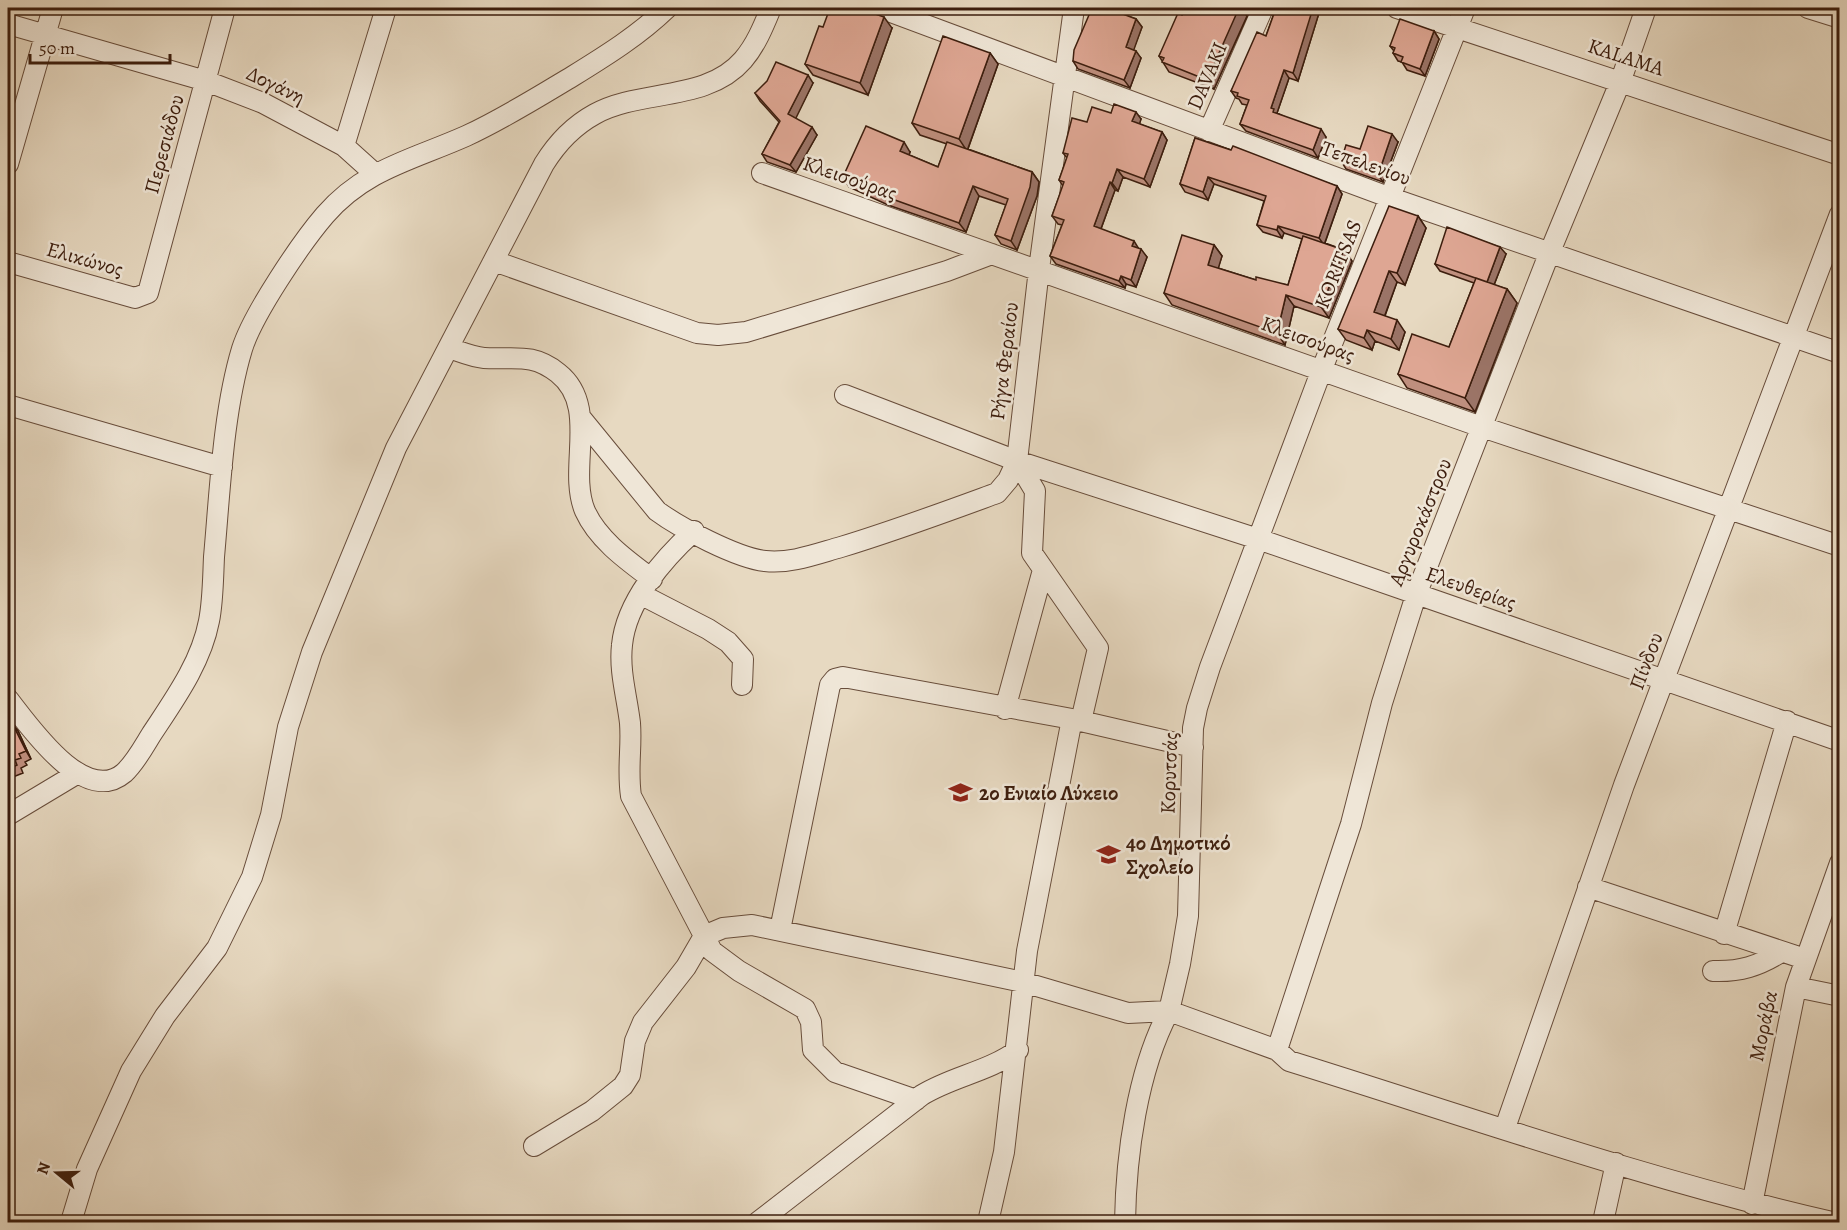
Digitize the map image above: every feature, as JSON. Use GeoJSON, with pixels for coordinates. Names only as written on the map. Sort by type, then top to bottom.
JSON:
{"type":"FeatureCollection","features":[{"type":"Feature","properties":{"kind":"street"},"geometry":{"type":"LineString","coordinates":[[8,164],[53,8]]}},
{"type":"Feature","properties":{"kind":"street","name":"Περεσιάδου"},"geometry":{"type":"LineString","coordinates":[[148,293],[225,8]]}},
{"type":"Feature","properties":{"kind":"street"},"geometry":{"type":"LineString","coordinates":[[344,146],[386,8]]}},
{"type":"Feature","properties":{"kind":"street"},"geometry":{"type":"LineString","coordinates":[[8,699],[45,746],[78,773],[97,779],[110,780],[122,775],[160,721],[201,649],[209,621],[222,467],[237,369],[252,326],[288,267],[323,217],[347,193],[374,173],[418,156],[507,115],[637,36],[667,8]]}},
{"type":"Feature","properties":{"kind":"street"},"geometry":{"type":"LineString","coordinates":[[71,1222],[87,1169],[131,1071],[165,1016],[217,948],[252,877],[264,845],[288,727],[302,681],[396,448],[544,164],[555,146],[573,129],[596,113],[692,88],[722,77],[743,59],[759,36],[771,8]]}},
{"type":"Feature","properties":{"kind":"street","name":"Τεπελενίου"},"geometry":{"type":"LineString","coordinates":[[880,8],[1391,198],[1839,353]]}},
{"type":"Feature","properties":{"kind":"street","name":"Ρήγα Φεραίου"},"geometry":{"type":"LineString","coordinates":[[1017,461],[1039,269],[1074,8]]}},
{"type":"Feature","properties":{"kind":"street","name":"DAVAKI"},"geometry":{"type":"LineString","coordinates":[[1209,131],[1263,8]]}},
{"type":"Feature","properties":{"kind":"street","name":"KALAMA"},"geometry":{"type":"LineString","coordinates":[[1397,8],[1839,155]]}},
{"type":"Feature","properties":{"kind":"street","name":"KORITSAS"},"geometry":{"type":"LineString","coordinates":[[1258,539],[1322,369],[1465,8]]}},
{"type":"Feature","properties":{"kind":"street","name":"Αργυροκάστρου"},"geometry":{"type":"LineString","coordinates":[[1283,1055],[1351,824],[1382,703],[1416,595],[1549,254],[1621,81],[1646,8]]}},
{"type":"Feature","properties":{"kind":"street"},"geometry":{"type":"LineString","coordinates":[[1808,8],[1839,18]]}},
{"type":"Feature","properties":{"kind":"street","name":"Δογάνη"},"geometry":{"type":"LineString","coordinates":[[8,24],[206,81],[263,103],[344,146],[374,173]]}},
{"type":"Feature","properties":{"kind":"street","name":"Κλεισούρας"},"geometry":{"type":"LineString","coordinates":[[762,173],[1473,424],[1484,425],[1839,546]]}},
{"type":"Feature","properties":{"kind":"street","name":"Πίνδου"},"geometry":{"type":"LineString","coordinates":[[1505,1128],[1588,887],[1839,214]]}},
{"type":"Feature","properties":{"kind":"street"},"geometry":{"type":"LineString","coordinates":[[494,261],[680,327],[718,335],[746,332],[947,271],[992,254]]}},
{"type":"Feature","properties":{"kind":"street","name":"Ελικώνος"},"geometry":{"type":"LineString","coordinates":[[8,262],[135,298],[148,293]]}},
{"type":"Feature","properties":{"kind":"street"},"geometry":{"type":"LineString","coordinates":[[449,348],[483,358],[515,356],[542,363],[559,373],[570,388],[581,418],[657,511],[672,521],[743,556],[783,562],[877,536],[997,493],[1008,480],[1017,461]]}},
{"type":"Feature","properties":{"kind":"street","name":"Ελευθερίας"},"geometry":{"type":"LineString","coordinates":[[845,395],[1017,461],[1258,539],[1787,721],[1839,741]]}},
{"type":"Feature","properties":{"kind":"street"},"geometry":{"type":"LineString","coordinates":[[8,405],[222,467]]}},
{"type":"Feature","properties":{"kind":"street"},"geometry":{"type":"LineString","coordinates":[[581,418],[578,480],[585,510],[647,587],[728,642],[743,659],[742,686]]}},
{"type":"Feature","properties":{"kind":"street"},"geometry":{"type":"LineString","coordinates":[[987,1222],[1004,1152],[1023,982],[1076,720],[1098,648],[1032,553],[1035,491],[1017,461]]}},
{"type":"Feature","properties":{"kind":"street"},"geometry":{"type":"LineString","coordinates":[[694,531],[669,554],[626,624],[622,645],[630,725],[628,754],[632,796],[712,951],[739,971],[805,1009],[811,1022],[813,1050],[824,1064],[835,1072],[916,1100]]}},
{"type":"Feature","properties":{"kind":"street","name":"Κορυτσάς"},"geometry":{"type":"LineString","coordinates":[[1125,1222],[1126,1185],[1135,1124],[1153,1046],[1169,1011],[1188,916],[1193,747],[1197,708],[1210,666],[1258,539]]}},
{"type":"Feature","properties":{"kind":"street"},"geometry":{"type":"LineString","coordinates":[[1005,709],[1043,570]]}},
{"type":"Feature","properties":{"kind":"street"},"geometry":{"type":"LineString","coordinates":[[780,930],[830,685],[835,679],[843,677],[1005,709],[1076,720],[1193,747]]}},
{"type":"Feature","properties":{"kind":"street"},"geometry":{"type":"LineString","coordinates":[[1724,934],[1787,721]]}},
{"type":"Feature","properties":{"kind":"street"},"geometry":{"type":"LineString","coordinates":[[8,815],[78,773]]}},
{"type":"Feature","properties":{"kind":"street","name":"Μοράβα"},"geometry":{"type":"LineString","coordinates":[[1752,1204],[1796,987],[1839,863]]}},
{"type":"Feature","properties":{"kind":"street"},"geometry":{"type":"LineString","coordinates":[[1588,887],[1805,959]]}},
{"type":"Feature","properties":{"kind":"street"},"geometry":{"type":"LineString","coordinates":[[534,1146],[592,1111],[623,1086],[630,1075],[635,1041],[643,1022],[686,967],[704,936],[739,925],[780,930],[1023,982],[1128,1013],[1169,1011],[1283,1055],[1505,1128],[1752,1204],[1832,1222]]}},
{"type":"Feature","properties":{"kind":"street"},"geometry":{"type":"LineString","coordinates":[[1713,971],[1734,972],[1750,968],[1781,952]]}},
{"type":"Feature","properties":{"kind":"street"},"geometry":{"type":"LineString","coordinates":[[1796,987],[1839,996]]}},
{"type":"Feature","properties":{"kind":"street"},"geometry":{"type":"LineString","coordinates":[[758,1222],[916,1100],[944,1082],[980,1072],[1000,1063],[1017,1050]]}},
{"type":"Feature","properties":{"kind":"street"},"geometry":{"type":"LineString","coordinates":[[1603,1222],[1616,1163]]}},
{"type":"Feature","properties":{"kind":"building"},"geometry":{"type":"Polygon","coordinates":[[[830,8],[858,8],[884,17],[860,83],[805,64],[819,26],[823,27],[830,8]]]}},
{"type":"Feature","properties":{"kind":"building"},"geometry":{"type":"Polygon","coordinates":[[[1092,8],[1116,8],[1115,11],[1136,19],[1126,47],[1136,51],[1124,80],[1073,61],[1074,50],[1092,8]]]}},
{"type":"Feature","properties":{"kind":"building"},"geometry":{"type":"Polygon","coordinates":[[[1185,8],[1239,8],[1207,80],[1162,62],[1164,58],[1159,56],[1178,13],[1182,15],[1185,8]]]}},
{"type":"Feature","properties":{"kind":"building"},"geometry":{"type":"Polygon","coordinates":[[[1276,8],[1313,8],[1293,73],[1284,70],[1271,108],[1274,109],[1273,112],[1321,129],[1313,150],[1240,124],[1249,100],[1231,91],[1257,32],[1266,36],[1276,8]]]}},
{"type":"Feature","properties":{"kind":"building"},"geometry":{"type":"Polygon","coordinates":[[[1400,19],[1434,31],[1420,69],[1401,62],[1403,57],[1393,53],[1395,48],[1390,46],[1400,19]]]}},
{"type":"Feature","properties":{"kind":"building"},"geometry":{"type":"Polygon","coordinates":[[[943,36],[990,53],[959,139],[912,123],[943,36]]]}},
{"type":"Feature","properties":{"kind":"building"},"geometry":{"type":"Polygon","coordinates":[[[776,62],[808,75],[788,114],[812,127],[790,165],[762,154],[780,121],[755,93],[767,81],[776,62]]]}},
{"type":"Feature","properties":{"kind":"building"},"geometry":{"type":"Polygon","coordinates":[[[1114,104],[1136,112],[1132,121],[1162,132],[1144,179],[1117,169],[1094,226],[1134,241],[1132,246],[1141,249],[1131,280],[1121,276],[1119,281],[1050,256],[1064,220],[1052,216],[1064,182],[1059,180],[1068,154],[1063,153],[1072,118],[1087,122],[1092,107],[1111,113],[1114,104]]]}},
{"type":"Feature","properties":{"kind":"building"},"geometry":{"type":"Polygon","coordinates":[[[866,126],[904,142],[900,151],[938,167],[947,142],[1032,172],[1030,187],[1011,241],[995,235],[1008,199],[973,186],[959,223],[881,195],[843,177],[866,126]]]}},
{"type":"Feature","properties":{"kind":"building"},"geometry":{"type":"Polygon","coordinates":[[[1368,126],[1392,134],[1378,175],[1341,161],[1346,145],[1360,149],[1368,126]]]}},
{"type":"Feature","properties":{"kind":"building"},"geometry":{"type":"Polygon","coordinates":[[[1195,138],[1231,150],[1233,146],[1337,186],[1319,238],[1278,226],[1277,230],[1257,225],[1266,196],[1208,177],[1203,192],[1180,184],[1195,138]]]}},
{"type":"Feature","properties":{"kind":"building"},"geometry":{"type":"Polygon","coordinates":[[[1389,206],[1418,216],[1397,273],[1389,271],[1374,312],[1397,320],[1391,339],[1367,330],[1364,338],[1338,329],[1389,206]]]}},
{"type":"Feature","properties":{"kind":"building"},"geometry":{"type":"Polygon","coordinates":[[[1447,227],[1500,247],[1487,282],[1435,264],[1447,227]]]}},
{"type":"Feature","properties":{"kind":"building"},"geometry":{"type":"Polygon","coordinates":[[[1182,235],[1214,245],[1208,265],[1256,280],[1256,277],[1288,285],[1303,236],[1344,250],[1321,307],[1286,295],[1277,333],[1164,293],[1182,235]]]}},
{"type":"Feature","properties":{"kind":"building"},"geometry":{"type":"Polygon","coordinates":[[[1476,278],[1507,289],[1465,398],[1398,374],[1412,334],[1449,347],[1476,278]]]}},
{"type":"Feature","properties":{"kind":"building"},"geometry":{"type":"Polygon","coordinates":[[[8,722],[12,723],[26,751],[19,754],[21,758],[15,760],[17,765],[8,769],[8,722]]]}},
{"type":"Feature","properties":{"kind":"place","name":"2ο Ενιαίο Λύκειο"},"geometry":{"type":"Point","coordinates":[961,793]}},
{"type":"Feature","properties":{"kind":"place","name":"4ο Δημοτικό Σχολείο"},"geometry":{"type":"Point","coordinates":[1108,855]}}]}
